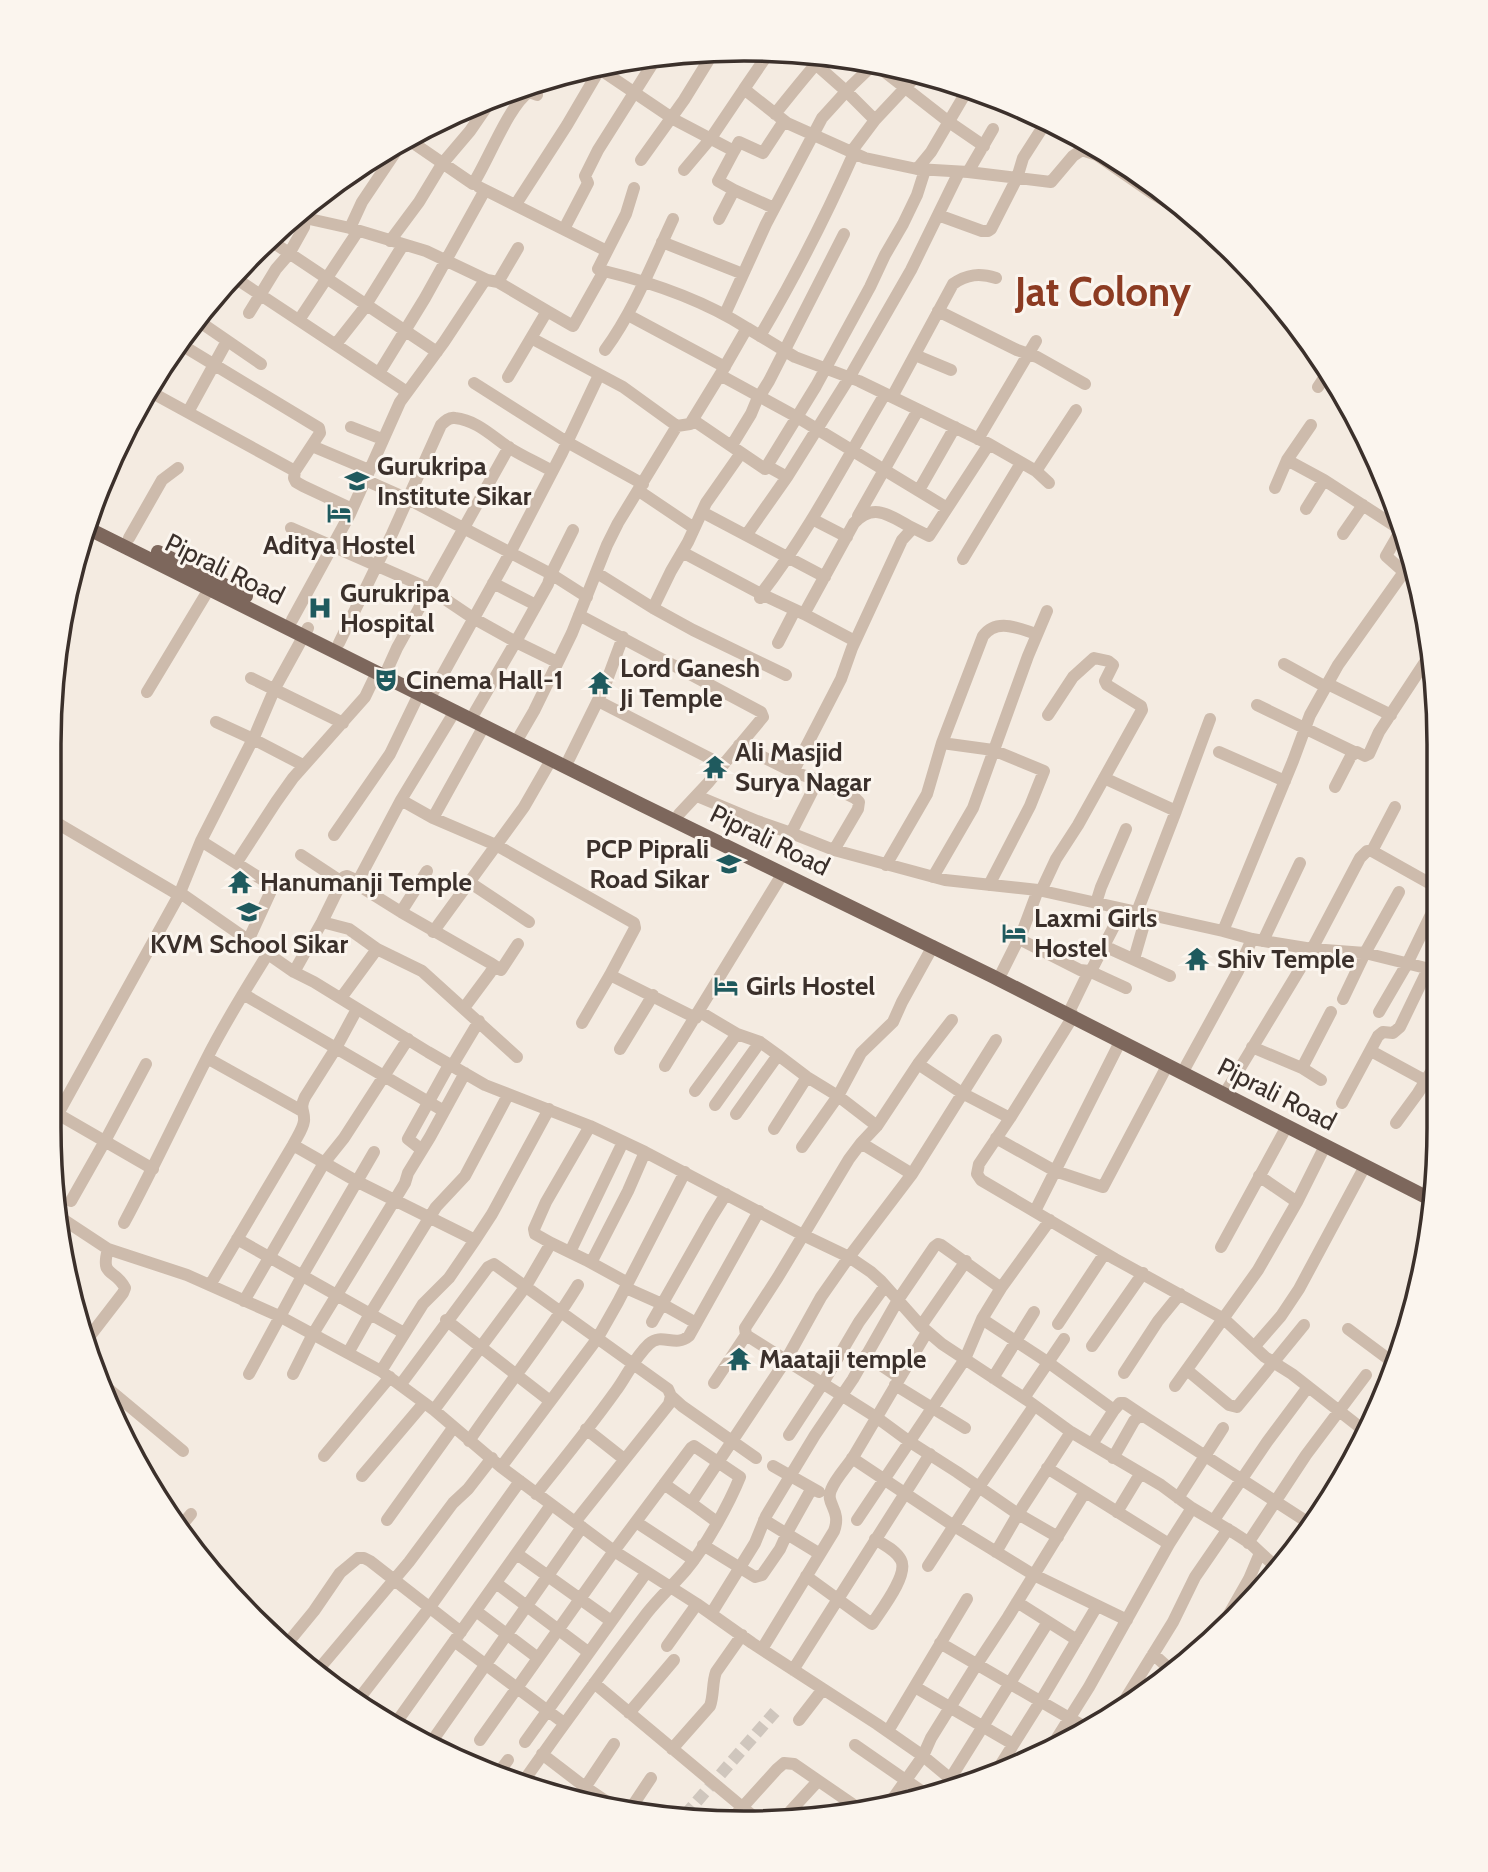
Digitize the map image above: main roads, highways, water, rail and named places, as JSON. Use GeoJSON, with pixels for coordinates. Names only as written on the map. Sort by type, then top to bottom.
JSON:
{"type":"FeatureCollection","features":[{"type":"Feature","properties":{"kind":"main road"},"geometry":{"type":"LineString","coordinates":[[98,523],[292,620],[306,632],[338,643],[426,693],[475,712],[1002,972],[1072,1013],[1186,1066],[1424,1187]]}},
{"type":"Feature","properties":{"kind":"main road","name":"Piprali Road"},"geometry":{"type":"LineString","coordinates":[[95,532],[209,589],[383,670]]}},
{"type":"Feature","properties":{"kind":"main road","name":"Piprali Road"},"geometry":{"type":"LineString","coordinates":[[426,693],[455,711],[551,760],[1072,1013],[1120,1042],[1423,1195]]}},
{"type":"Feature","properties":{"kind":"tunnel"},"geometry":{"type":"LineString","coordinates":[[691,1808],[775,1712]]}},
{"type":"Feature","properties":{"kind":"place","name":"Gurukripa Institute Sikar"},"geometry":{"type":"Point","coordinates":[357,481]}},
{"type":"Feature","properties":{"kind":"place","name":"Aditya Hostel"},"geometry":{"type":"Point","coordinates":[339,513]}},
{"type":"Feature","properties":{"kind":"place","name":"Gurukripa Hospital"},"geometry":{"type":"Point","coordinates":[320,608]}},
{"type":"Feature","properties":{"kind":"place","name":"Cinema Hall-1"},"geometry":{"type":"Point","coordinates":[386,680]}},
{"type":"Feature","properties":{"kind":"place","name":"Lord Ganesh Ji Temple"},"geometry":{"type":"Point","coordinates":[600,683]}},
{"type":"Feature","properties":{"kind":"place","name":"Ali Masjid Surya Nagar"},"geometry":{"type":"Point","coordinates":[715,767]}},
{"type":"Feature","properties":{"kind":"place","name":"PCP Piprali Road Sikar"},"geometry":{"type":"Point","coordinates":[729,864]}},
{"type":"Feature","properties":{"kind":"place","name":"Hanumanji Temple"},"geometry":{"type":"Point","coordinates":[240,882]}},
{"type":"Feature","properties":{"kind":"place","name":"KVM School Sikar"},"geometry":{"type":"Point","coordinates":[249,912]}},
{"type":"Feature","properties":{"kind":"place","name":"Laxmi Girls Hostel"},"geometry":{"type":"Point","coordinates":[1014,933]}},
{"type":"Feature","properties":{"kind":"place","name":"Shiv Temple"},"geometry":{"type":"Point","coordinates":[1197,959]}},
{"type":"Feature","properties":{"kind":"place","name":"Girls Hostel"},"geometry":{"type":"Point","coordinates":[726,986]}},
{"type":"Feature","properties":{"kind":"place","name":"Maataji temple"},"geometry":{"type":"Point","coordinates":[739,1359]}},
{"type":"Feature","properties":{"kind":"district","name":"Jat Colony"},"geometry":{"type":"Point","coordinates":[1103,291]}}]}
